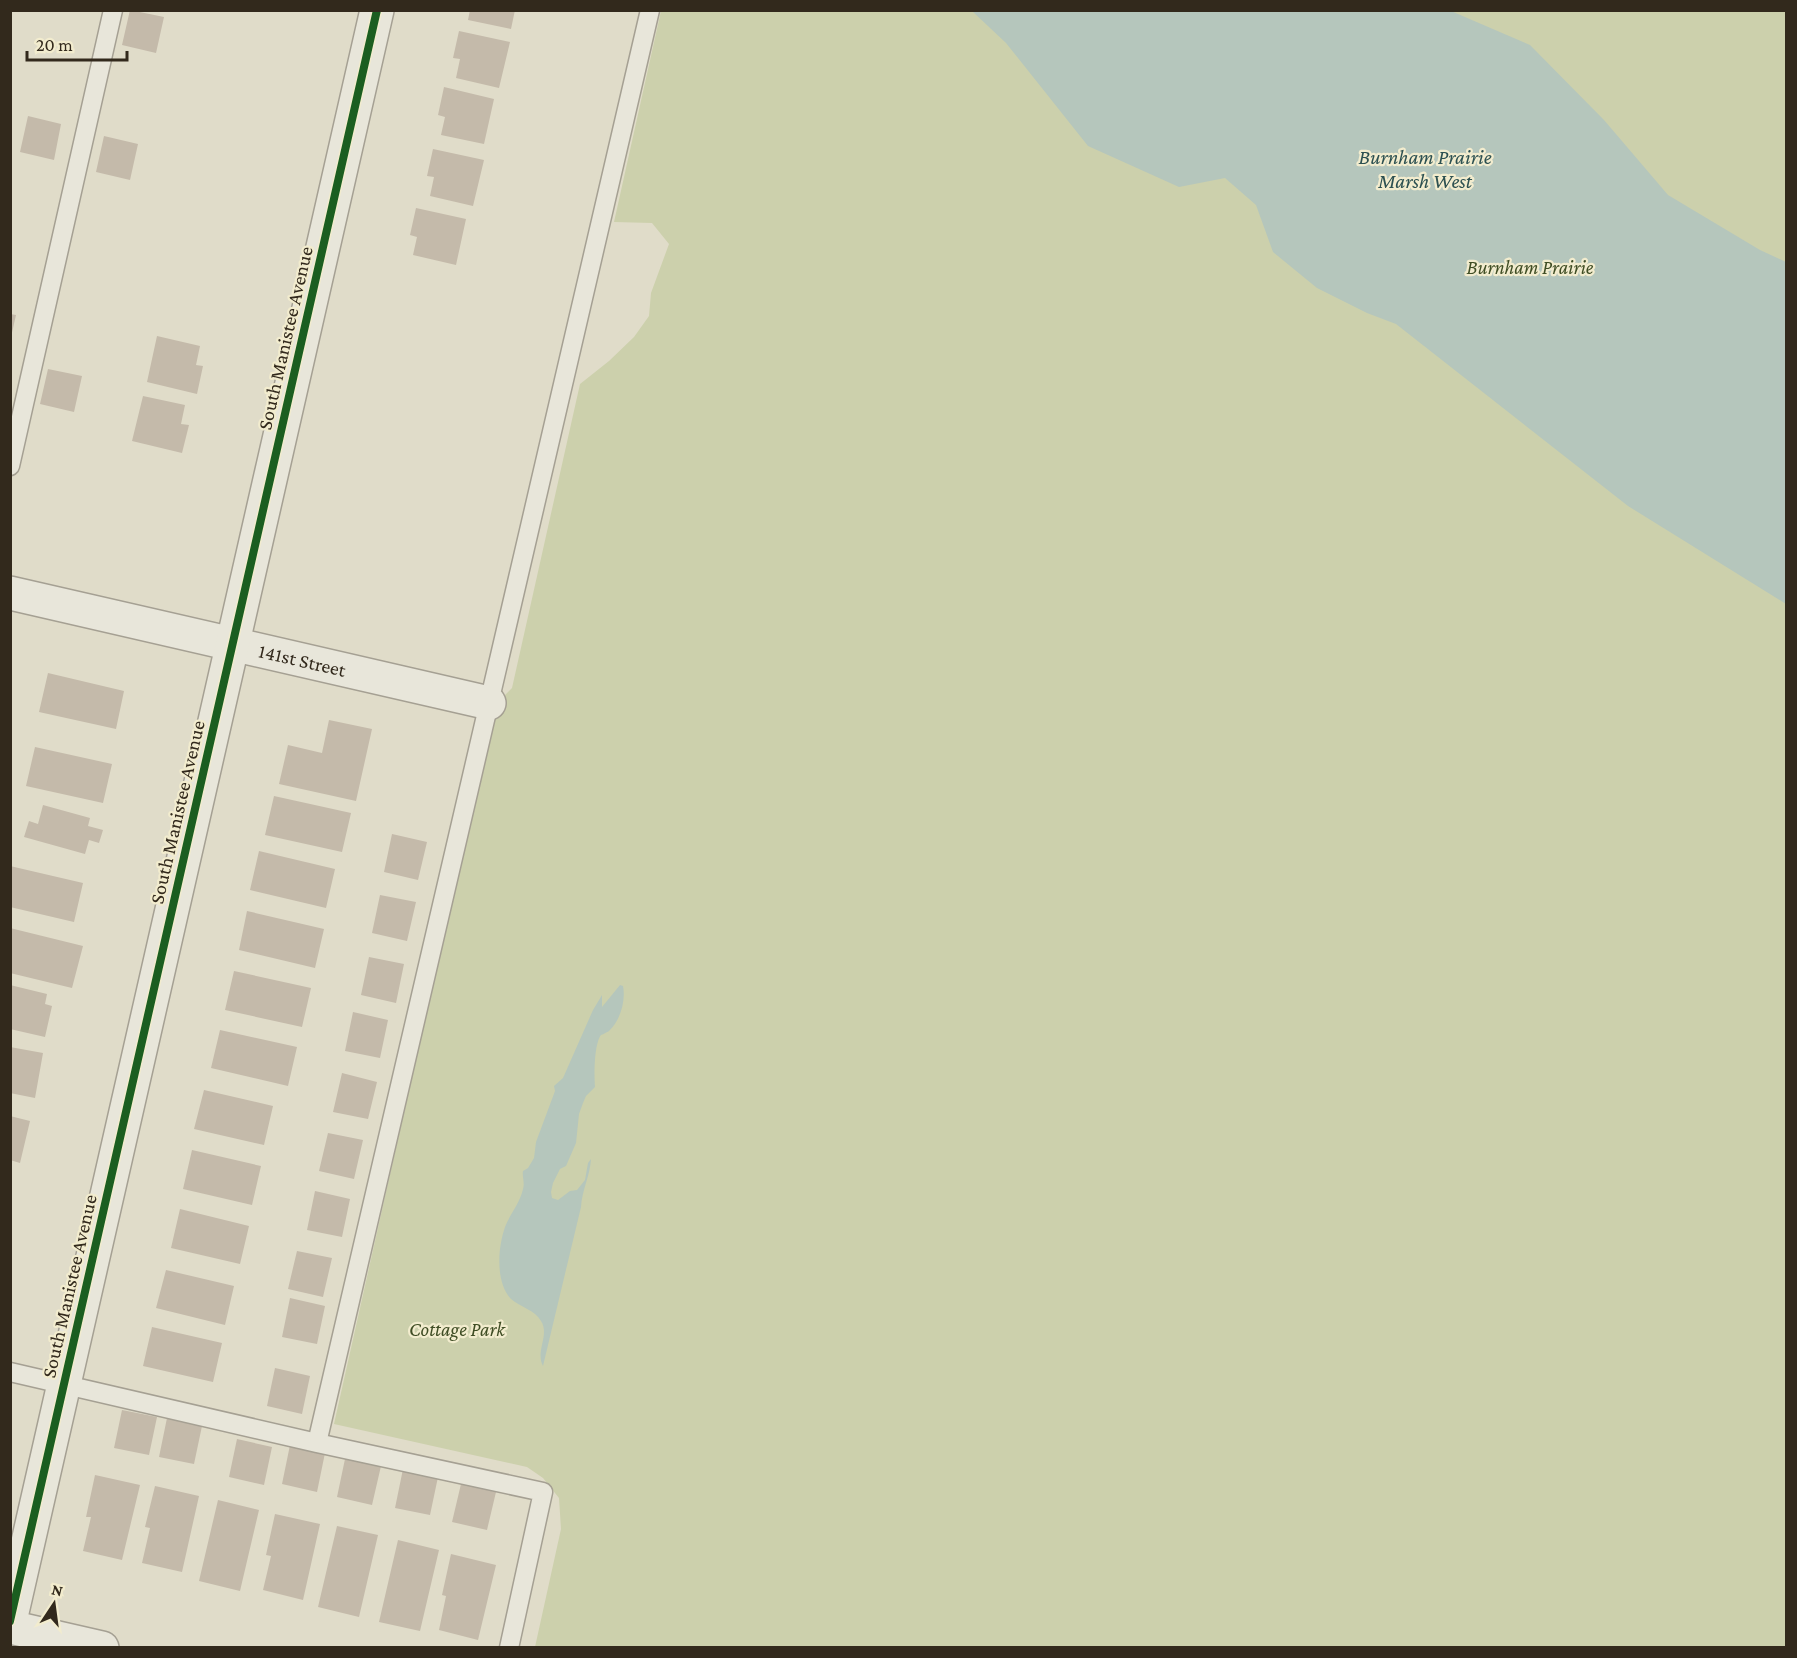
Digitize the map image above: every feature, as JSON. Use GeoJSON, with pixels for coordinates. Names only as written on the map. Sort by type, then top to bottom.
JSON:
{"type":"FeatureCollection","features":[{"type":"Feature","properties":{"kind":"street","name":"South Manistee Avenue"},"geometry":{"type":"LineString","coordinates":[[10,1622],[377,10]]}},
{"type":"Feature","properties":{"kind":"street","name":"141st Street"},"geometry":{"type":"LineString","coordinates":[[10,593],[489,703]]}},
{"type":"Feature","properties":{"kind":"street"},"geometry":{"type":"LineString","coordinates":[[10,1627],[102,1647]]}},
{"type":"Feature","properties":{"kind":"lane"},"geometry":{"type":"LineString","coordinates":[[10,466],[113,10]]}},
{"type":"Feature","properties":{"kind":"lane"},"geometry":{"type":"LineString","coordinates":[[317,1443],[650,10]]}},
{"type":"Feature","properties":{"kind":"lane"},"geometry":{"type":"LineString","coordinates":[[10,1372],[317,1443],[543,1492],[509,1647]]}},
{"type":"Feature","properties":{"kind":"green space"},"geometry":{"type":"Polygon","coordinates":[[[661,11],[1786,11],[1786,1647],[535,1647],[561,1529],[559,1498],[543,1478],[527,1467],[334,1424],[485,751],[499,701],[512,688],[580,384],[634,337],[649,316],[651,293],[669,244],[652,223],[614,222],[661,11]]]}},
{"type":"Feature","properties":{"kind":"water","name":"Burnham Prairie Marsh West"},"geometry":{"type":"Polygon","coordinates":[[[972,11],[1451,11],[1530,45],[1604,120],[1668,195],[1760,250],[1786,262],[1786,604],[1628,506],[1396,324],[1367,313],[1317,288],[1273,252],[1256,205],[1225,178],[1179,187],[1088,146],[1006,43],[972,11]]]}},
{"type":"Feature","properties":{"kind":"water"},"geometry":{"type":"Polygon","coordinates":[[[620,985],[623,986],[624,992],[621,1010],[613,1027],[599,1039],[595,1060],[595,1087],[583,1103],[579,1114],[576,1143],[566,1166],[560,1169],[551,1192],[552,1198],[558,1200],[570,1191],[577,1190],[585,1180],[591,1159],[543,1366],[541,1355],[543,1326],[535,1314],[511,1299],[506,1292],[500,1274],[501,1244],[505,1227],[522,1194],[523,1171],[528,1168],[534,1158],[536,1142],[555,1091],[554,1086],[563,1078],[602,995],[602,1007],[620,985]]]}},
{"type":"Feature","properties":{"kind":"building"},"geometry":{"type":"Polygon","coordinates":[[[130,10],[164,17],[156,53],[122,45],[130,10]]]}},
{"type":"Feature","properties":{"kind":"building"},"geometry":{"type":"Polygon","coordinates":[[[470,10],[515,10],[511,29],[468,20],[470,10]]]}},
{"type":"Feature","properties":{"kind":"building"},"geometry":{"type":"Polygon","coordinates":[[[459,31],[510,42],[499,88],[456,78],[460,59],[453,58],[459,31]]]}},
{"type":"Feature","properties":{"kind":"building"},"geometry":{"type":"Polygon","coordinates":[[[444,87],[494,99],[484,144],[441,135],[445,117],[438,115],[444,87]]]}},
{"type":"Feature","properties":{"kind":"building"},"geometry":{"type":"Polygon","coordinates":[[[28,116],[61,124],[54,160],[20,152],[28,116]]]}},
{"type":"Feature","properties":{"kind":"building"},"geometry":{"type":"Polygon","coordinates":[[[104,136],[138,144],[130,180],[96,172],[104,136]]]}},
{"type":"Feature","properties":{"kind":"building"},"geometry":{"type":"Polygon","coordinates":[[[433,149],[484,160],[473,206],[430,196],[434,177],[427,176],[433,149]]]}},
{"type":"Feature","properties":{"kind":"building"},"geometry":{"type":"Polygon","coordinates":[[[416,208],[466,219],[456,265],[413,255],[417,237],[410,235],[416,208]]]}},
{"type":"Feature","properties":{"kind":"building"},"geometry":{"type":"Polygon","coordinates":[[[10,314],[16,315],[11,337],[10,337],[10,314]]]}},
{"type":"Feature","properties":{"kind":"building"},"geometry":{"type":"Polygon","coordinates":[[[157,336],[200,346],[196,365],[203,366],[197,394],[147,382],[157,336]]]}},
{"type":"Feature","properties":{"kind":"building"},"geometry":{"type":"Polygon","coordinates":[[[48,369],[82,376],[74,412],[40,404],[48,369]]]}},
{"type":"Feature","properties":{"kind":"building"},"geometry":{"type":"Polygon","coordinates":[[[143,396],[185,405],[181,424],[189,425],[182,453],[132,441],[143,396]]]}},
{"type":"Feature","properties":{"kind":"building"},"geometry":{"type":"Polygon","coordinates":[[[48,673],[124,691],[116,729],[39,712],[48,673]]]}},
{"type":"Feature","properties":{"kind":"building"},"geometry":{"type":"Polygon","coordinates":[[[329,720],[372,729],[356,801],[279,784],[288,745],[322,753],[329,720]]]}},
{"type":"Feature","properties":{"kind":"building"},"geometry":{"type":"Polygon","coordinates":[[[35,747],[112,764],[103,803],[26,786],[35,747]]]}},
{"type":"Feature","properties":{"kind":"building"},"geometry":{"type":"Polygon","coordinates":[[[274,796],[351,813],[342,852],[265,835],[274,796]]]}},
{"type":"Feature","properties":{"kind":"building"},"geometry":{"type":"Polygon","coordinates":[[[43,805],[90,818],[88,826],[103,830],[99,843],[89,840],[85,854],[24,837],[29,821],[38,824],[43,805]]]}},
{"type":"Feature","properties":{"kind":"building"},"geometry":{"type":"Polygon","coordinates":[[[392,834],[427,842],[418,880],[384,872],[392,834]]]}},
{"type":"Feature","properties":{"kind":"building"},"geometry":{"type":"Polygon","coordinates":[[[259,851],[335,869],[326,908],[250,890],[259,851]]]}},
{"type":"Feature","properties":{"kind":"building"},"geometry":{"type":"Polygon","coordinates":[[[10,866],[83,883],[74,922],[10,907],[10,866]]]}},
{"type":"Feature","properties":{"kind":"building"},"geometry":{"type":"Polygon","coordinates":[[[380,895],[416,902],[407,941],[372,933],[380,895]]]}},
{"type":"Feature","properties":{"kind":"building"},"geometry":{"type":"Polygon","coordinates":[[[247,911],[324,929],[315,968],[239,950],[247,911]]]}},
{"type":"Feature","properties":{"kind":"building"},"geometry":{"type":"Polygon","coordinates":[[[10,928],[83,946],[72,988],[10,973],[10,928]]]}},
{"type":"Feature","properties":{"kind":"building"},"geometry":{"type":"Polygon","coordinates":[[[369,957],[404,964],[396,1003],[361,995],[369,957]]]}},
{"type":"Feature","properties":{"kind":"building"},"geometry":{"type":"Polygon","coordinates":[[[234,971],[311,988],[302,1027],[225,1010],[234,971]]]}},
{"type":"Feature","properties":{"kind":"building"},"geometry":{"type":"Polygon","coordinates":[[[10,985],[47,994],[45,1004],[52,1006],[45,1037],[10,1029],[10,985]]]}},
{"type":"Feature","properties":{"kind":"building"},"geometry":{"type":"Polygon","coordinates":[[[353,1012],[388,1020],[380,1058],[345,1051],[353,1012]]]}},
{"type":"Feature","properties":{"kind":"building"},"geometry":{"type":"Polygon","coordinates":[[[220,1030],[297,1047],[288,1086],[211,1068],[220,1030]]]}},
{"type":"Feature","properties":{"kind":"building"},"geometry":{"type":"Polygon","coordinates":[[[10,1047],[43,1053],[35,1098],[10,1093],[10,1047]]]}},
{"type":"Feature","properties":{"kind":"building"},"geometry":{"type":"Polygon","coordinates":[[[342,1073],[377,1082],[368,1119],[333,1112],[342,1073]]]}},
{"type":"Feature","properties":{"kind":"building"},"geometry":{"type":"Polygon","coordinates":[[[204,1090],[273,1106],[264,1145],[194,1129],[204,1090]]]}},
{"type":"Feature","properties":{"kind":"building"},"geometry":{"type":"Polygon","coordinates":[[[10,1116],[30,1121],[20,1163],[10,1160],[10,1116]]]}},
{"type":"Feature","properties":{"kind":"building"},"geometry":{"type":"Polygon","coordinates":[[[328,1133],[363,1140],[354,1179],[319,1171],[328,1133]]]}},
{"type":"Feature","properties":{"kind":"building"},"geometry":{"type":"Polygon","coordinates":[[[192,1150],[261,1166],[252,1205],[183,1189],[192,1150]]]}},
{"type":"Feature","properties":{"kind":"building"},"geometry":{"type":"Polygon","coordinates":[[[315,1191],[350,1199],[342,1237],[307,1230],[315,1191]]]}},
{"type":"Feature","properties":{"kind":"building"},"geometry":{"type":"Polygon","coordinates":[[[180,1209],[249,1226],[240,1264],[171,1248],[180,1209]]]}},
{"type":"Feature","properties":{"kind":"building"},"geometry":{"type":"Polygon","coordinates":[[[297,1251],[332,1258],[323,1297],[288,1289],[297,1251]]]}},
{"type":"Feature","properties":{"kind":"building"},"geometry":{"type":"Polygon","coordinates":[[[166,1270],[234,1286],[225,1325],[156,1308],[166,1270]]]}},
{"type":"Feature","properties":{"kind":"building"},"geometry":{"type":"Polygon","coordinates":[[[290,1298],[325,1306],[317,1344],[282,1337],[290,1298]]]}},
{"type":"Feature","properties":{"kind":"building"},"geometry":{"type":"Polygon","coordinates":[[[152,1327],[222,1343],[213,1382],[143,1366],[152,1327]]]}},
{"type":"Feature","properties":{"kind":"building"},"geometry":{"type":"Polygon","coordinates":[[[275,1368],[310,1376],[302,1414],[267,1406],[275,1368]]]}},
{"type":"Feature","properties":{"kind":"building"},"geometry":{"type":"Polygon","coordinates":[[[122,1410],[157,1417],[149,1455],[114,1448],[122,1410]]]}},
{"type":"Feature","properties":{"kind":"building"},"geometry":{"type":"Polygon","coordinates":[[[167,1418],[202,1426],[194,1464],[159,1457],[167,1418]]]}},
{"type":"Feature","properties":{"kind":"building"},"geometry":{"type":"Polygon","coordinates":[[[237,1439],[272,1447],[264,1485],[229,1477],[237,1439]]]}},
{"type":"Feature","properties":{"kind":"building"},"geometry":{"type":"Polygon","coordinates":[[[290,1445],[325,1453],[317,1492],[282,1484],[290,1445]]]}},
{"type":"Feature","properties":{"kind":"building"},"geometry":{"type":"Polygon","coordinates":[[[345,1459],[381,1466],[372,1505],[337,1497],[345,1459]]]}},
{"type":"Feature","properties":{"kind":"building"},"geometry":{"type":"Polygon","coordinates":[[[403,1469],[438,1477],[430,1515],[395,1508],[403,1469]]]}},
{"type":"Feature","properties":{"kind":"building"},"geometry":{"type":"Polygon","coordinates":[[[95,1475],[140,1485],[122,1560],[83,1551],[91,1517],[86,1517],[95,1475]]]}},
{"type":"Feature","properties":{"kind":"building"},"geometry":{"type":"Polygon","coordinates":[[[461,1484],[496,1492],[487,1530],[452,1522],[461,1484]]]}},
{"type":"Feature","properties":{"kind":"building"},"geometry":{"type":"Polygon","coordinates":[[[155,1486],[199,1496],[182,1572],[142,1563],[150,1528],[145,1527],[155,1486]]]}},
{"type":"Feature","properties":{"kind":"building"},"geometry":{"type":"Polygon","coordinates":[[[218,1500],[259,1510],[240,1591],[199,1581],[218,1500]]]}},
{"type":"Feature","properties":{"kind":"building"},"geometry":{"type":"Polygon","coordinates":[[[275,1514],[320,1524],[303,1600],[263,1590],[271,1556],[266,1555],[275,1514]]]}},
{"type":"Feature","properties":{"kind":"building"},"geometry":{"type":"Polygon","coordinates":[[[337,1526],[378,1535],[359,1617],[318,1607],[337,1526]]]}},
{"type":"Feature","properties":{"kind":"building"},"geometry":{"type":"Polygon","coordinates":[[[398,1540],[439,1550],[420,1631],[379,1622],[398,1540]]]}},
{"type":"Feature","properties":{"kind":"building"},"geometry":{"type":"Polygon","coordinates":[[[451,1554],[496,1565],[478,1640],[439,1630],[446,1596],[442,1595],[451,1554]]]}},
{"type":"Feature","properties":{"kind":"cycle path"},"geometry":{"type":"LineString","coordinates":[[10,1621],[377,10]]}},
{"type":"Feature","properties":{"kind":"park label","name":"Burnham Prairie"},"geometry":{"type":"Point","coordinates":[1530,267]}},
{"type":"Feature","properties":{"kind":"park label","name":"Cottage Park"},"geometry":{"type":"Point","coordinates":[457,1329]}}]}
